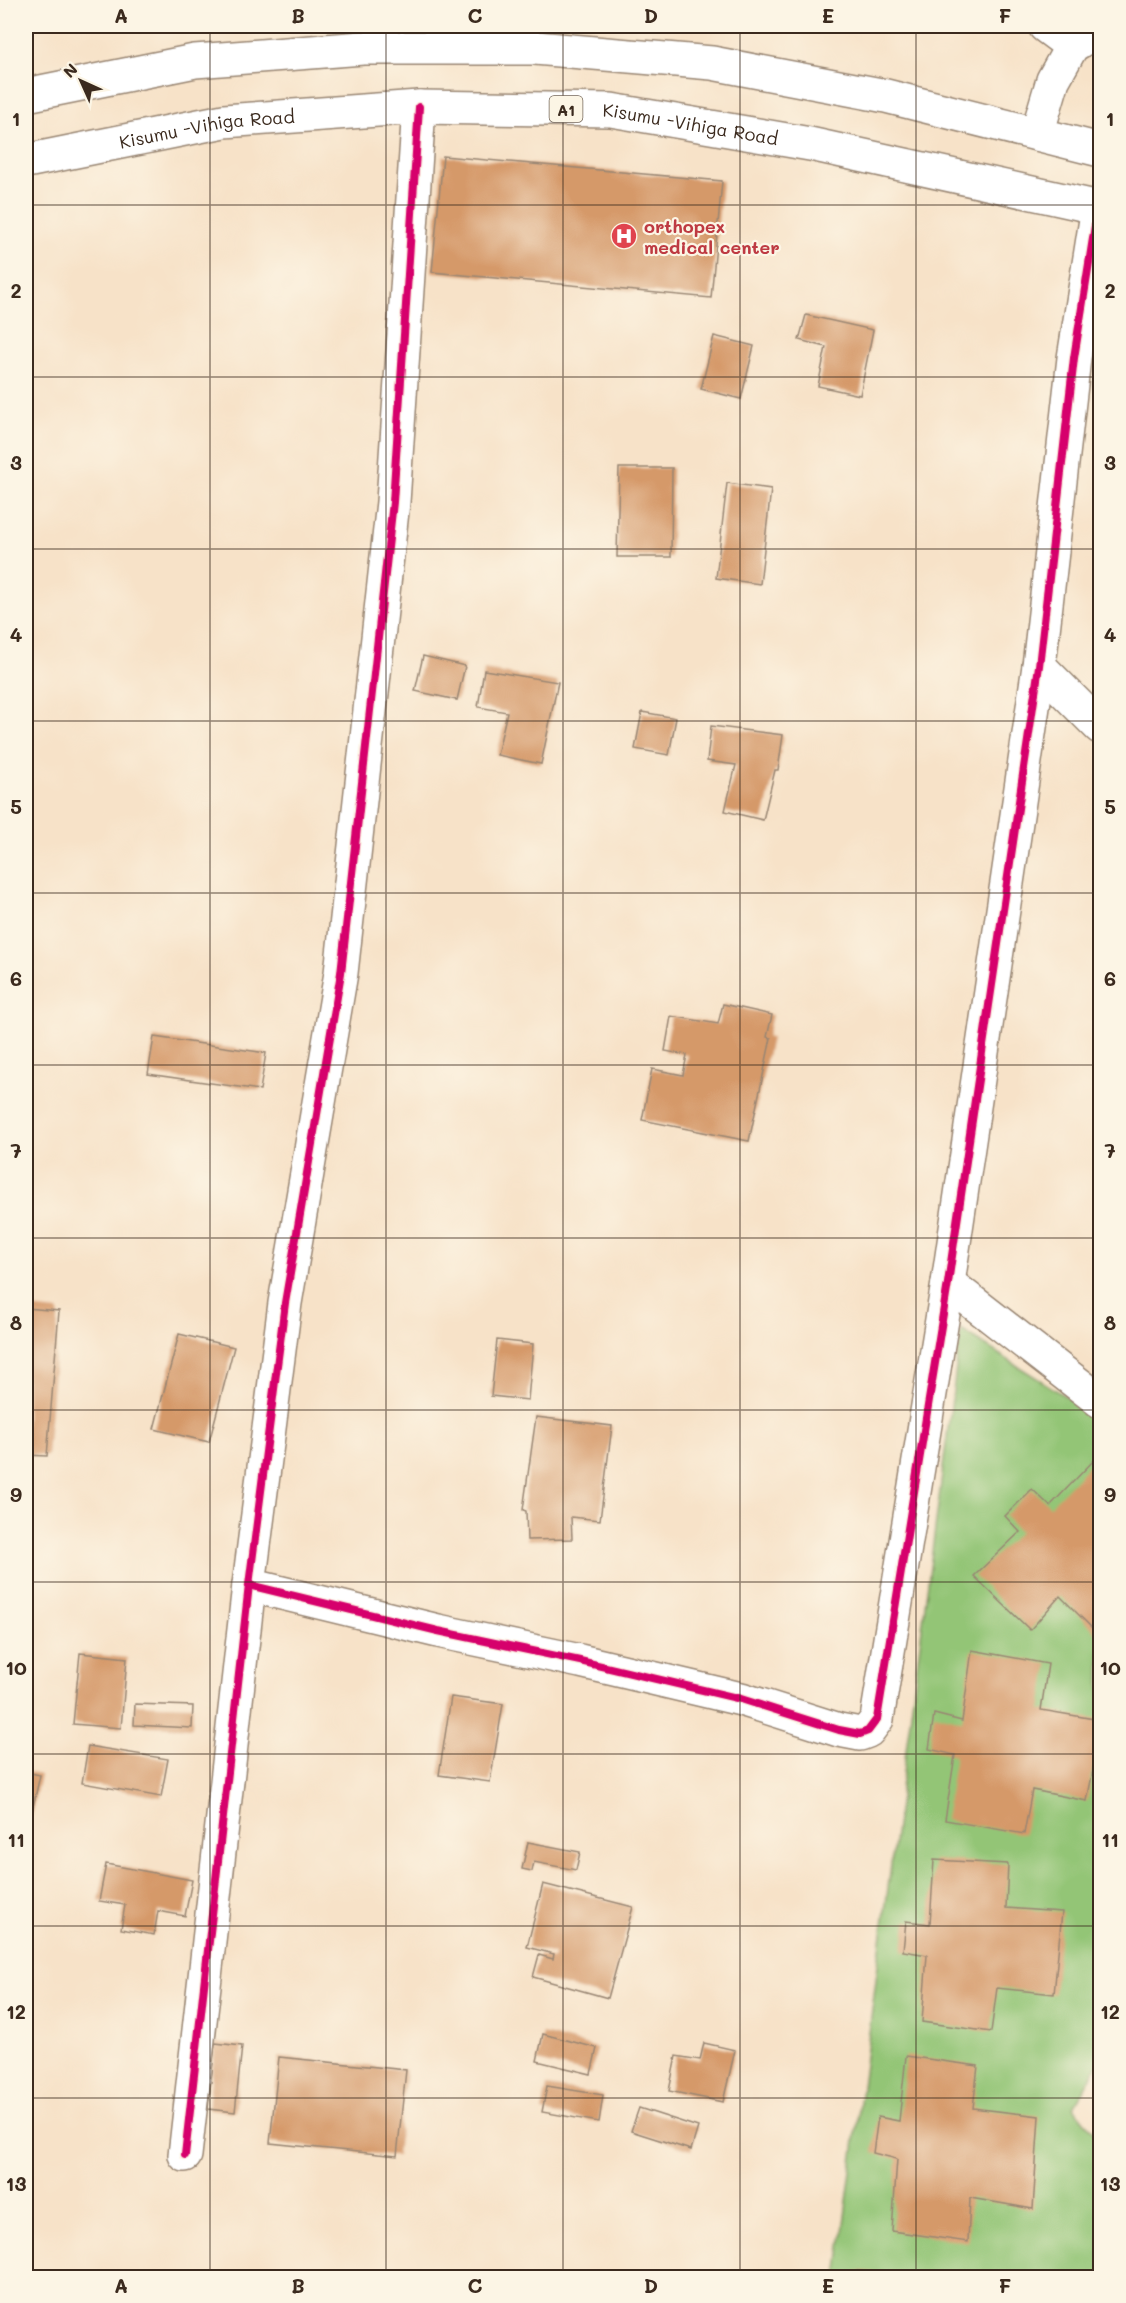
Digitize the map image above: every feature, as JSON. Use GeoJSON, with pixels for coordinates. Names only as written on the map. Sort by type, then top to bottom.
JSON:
{"type":"FeatureCollection","features":[{"type":"Feature","properties":{"kind":"main road"},"geometry":{"type":"LineString","coordinates":[[1045,26],[1072,46]]}},
{"type":"Feature","properties":{"kind":"main road"},"geometry":{"type":"LineString","coordinates":[[1037,134],[1053,80],[1072,46],[1101,29]]}},
{"type":"Feature","properties":{"kind":"main road"},"geometry":{"type":"LineString","coordinates":[[26,95],[195,61],[363,48],[535,48],[712,63],[886,96],[1101,150]]}},
{"type":"Feature","properties":{"kind":"main road"},"geometry":{"type":"LineString","coordinates":[[185,2155],[249,1585],[285,1303],[345,938],[393,502],[419,106]]}},
{"type":"Feature","properties":{"kind":"main road","name":"Kisumu -Vihiga Road"},"geometry":{"type":"LineString","coordinates":[[26,161],[224,121],[419,106],[611,110],[810,144],[1099,208]]}},
{"type":"Feature","properties":{"kind":"main road"},"geometry":{"type":"LineString","coordinates":[[249,1585],[438,1631],[730,1696],[839,1730],[860,1734],[868,1731],[877,1719],[948,1283],[1039,666],[1074,358],[1099,208]]}},
{"type":"Feature","properties":{"kind":"main road"},"geometry":{"type":"LineString","coordinates":[[1039,666],[1101,728]]}},
{"type":"Feature","properties":{"kind":"main road"},"geometry":{"type":"LineString","coordinates":[[948,1283],[1101,1401]]}},
{"type":"Feature","properties":{"kind":"green space"},"geometry":{"type":"Polygon","coordinates":[[[961,1330],[1100,1418],[1100,2061],[1074,2107],[1100,2141],[1100,2277],[837,2278],[961,1330]]]}},
{"type":"Feature","properties":{"kind":"building"},"geometry":{"type":"Polygon","coordinates":[[[948,26],[990,26],[990,30],[948,28],[948,26]]]}},
{"type":"Feature","properties":{"kind":"building"},"geometry":{"type":"Polygon","coordinates":[[[443,156],[722,181],[711,298],[432,272],[443,156]]]}},
{"type":"Feature","properties":{"kind":"building"},"geometry":{"type":"Polygon","coordinates":[[[806,315],[873,330],[860,395],[818,386],[826,347],[799,340],[806,315]]]}},
{"type":"Feature","properties":{"kind":"building"},"geometry":{"type":"Polygon","coordinates":[[[714,336],[754,346],[741,399],[701,389],[714,336]]]}},
{"type":"Feature","properties":{"kind":"building"},"geometry":{"type":"Polygon","coordinates":[[[619,468],[672,468],[671,557],[617,557],[619,468]]]}},
{"type":"Feature","properties":{"kind":"building"},"geometry":{"type":"Polygon","coordinates":[[[727,483],[771,489],[760,584],[716,578],[727,483]]]}},
{"type":"Feature","properties":{"kind":"building"},"geometry":{"type":"Polygon","coordinates":[[[423,656],[465,666],[457,700],[415,691],[423,656]]]}},
{"type":"Feature","properties":{"kind":"building"},"geometry":{"type":"Polygon","coordinates":[[[484,670],[558,682],[541,764],[497,755],[507,712],[478,707],[484,670]]]}},
{"type":"Feature","properties":{"kind":"building"},"geometry":{"type":"Polygon","coordinates":[[[642,712],[676,718],[669,755],[635,749],[642,712]]]}},
{"type":"Feature","properties":{"kind":"building"},"geometry":{"type":"Polygon","coordinates":[[[711,726],[783,735],[778,770],[775,770],[763,820],[725,811],[736,765],[707,761],[711,726]]]}},
{"type":"Feature","properties":{"kind":"building"},"geometry":{"type":"Polygon","coordinates":[[[723,1004],[772,1015],[767,1037],[771,1038],[749,1141],[642,1120],[652,1069],[683,1075],[687,1055],[665,1051],[671,1016],[718,1024],[723,1004]]]}},
{"type":"Feature","properties":{"kind":"building"},"geometry":{"type":"Polygon","coordinates":[[[154,1037],[266,1053],[260,1090],[148,1074],[154,1037]]]}},
{"type":"Feature","properties":{"kind":"building"},"geometry":{"type":"Polygon","coordinates":[[[26,1308],[59,1311],[47,1456],[26,1455],[26,1308]]]}},
{"type":"Feature","properties":{"kind":"building"},"geometry":{"type":"Polygon","coordinates":[[[179,1334],[234,1347],[209,1442],[154,1429],[179,1334]]]}},
{"type":"Feature","properties":{"kind":"building"},"geometry":{"type":"Polygon","coordinates":[[[497,1340],[533,1344],[528,1400],[491,1396],[497,1340]]]}},
{"type":"Feature","properties":{"kind":"building"},"geometry":{"type":"Polygon","coordinates":[[[536,1417],[612,1426],[600,1520],[571,1517],[572,1539],[527,1540],[526,1511],[523,1510],[536,1417]]]}},
{"type":"Feature","properties":{"kind":"building"},"geometry":{"type":"Polygon","coordinates":[[[1096,1458],[1100,1462],[1100,1636],[1060,1596],[1030,1630],[974,1576],[1020,1532],[1005,1516],[1032,1489],[1050,1506],[1096,1458]]]}},
{"type":"Feature","properties":{"kind":"building"},"geometry":{"type":"Polygon","coordinates":[[[972,1650],[1048,1664],[1041,1710],[1100,1720],[1100,1734],[1087,1801],[1032,1790],[1024,1834],[945,1820],[955,1755],[929,1749],[934,1714],[962,1721],[972,1650]]]}},
{"type":"Feature","properties":{"kind":"building"},"geometry":{"type":"Polygon","coordinates":[[[80,1653],[127,1658],[121,1728],[73,1724],[80,1653]]]}},
{"type":"Feature","properties":{"kind":"building"},"geometry":{"type":"Polygon","coordinates":[[[451,1697],[503,1704],[490,1782],[439,1775],[451,1697]]]}},
{"type":"Feature","properties":{"kind":"building"},"geometry":{"type":"Polygon","coordinates":[[[135,1704],[193,1706],[192,1728],[134,1725],[135,1704]]]}},
{"type":"Feature","properties":{"kind":"building"},"geometry":{"type":"Polygon","coordinates":[[[88,1746],[168,1759],[161,1797],[82,1783],[88,1746]]]}},
{"type":"Feature","properties":{"kind":"building"},"geometry":{"type":"Polygon","coordinates":[[[26,1772],[40,1775],[31,1816],[26,1815],[26,1772]]]}},
{"type":"Feature","properties":{"kind":"building"},"geometry":{"type":"Polygon","coordinates":[[[528,1842],[580,1852],[576,1870],[534,1862],[532,1871],[522,1869],[528,1842]]]}},
{"type":"Feature","properties":{"kind":"building"},"geometry":{"type":"Polygon","coordinates":[[[934,1860],[1008,1864],[1006,1908],[1062,1912],[1054,1994],[997,1988],[991,2032],[922,2022],[927,1955],[903,1951],[906,1921],[930,1924],[934,1860]]]}},
{"type":"Feature","properties":{"kind":"building"},"geometry":{"type":"Polygon","coordinates":[[[106,1864],[192,1880],[185,1916],[158,1911],[154,1935],[121,1929],[125,1905],[99,1901],[106,1864]]]}},
{"type":"Feature","properties":{"kind":"building"},"geometry":{"type":"Polygon","coordinates":[[[543,1884],[633,1907],[608,1998],[533,1977],[539,1955],[553,1959],[554,1954],[527,1947],[543,1884]]]}},
{"type":"Feature","properties":{"kind":"building"},"geometry":{"type":"Polygon","coordinates":[[[543,2034],[597,2048],[591,2074],[537,2061],[543,2034]]]}},
{"type":"Feature","properties":{"kind":"building"},"geometry":{"type":"Polygon","coordinates":[[[215,2043],[242,2046],[235,2112],[208,2109],[215,2043]]]}},
{"type":"Feature","properties":{"kind":"building"},"geometry":{"type":"Polygon","coordinates":[[[704,2043],[735,2050],[723,2102],[669,2091],[676,2056],[700,2060],[704,2043]]]}},
{"type":"Feature","properties":{"kind":"building"},"geometry":{"type":"Polygon","coordinates":[[[906,2056],[978,2066],[973,2108],[1039,2116],[1033,2209],[970,2198],[968,2242],[892,2231],[897,2159],[873,2153],[878,2117],[899,2121],[906,2056]]]}},
{"type":"Feature","properties":{"kind":"building"},"geometry":{"type":"Polygon","coordinates":[[[279,2057],[406,2070],[397,2156],[270,2143],[279,2057]]]}},
{"type":"Feature","properties":{"kind":"building"},"geometry":{"type":"Polygon","coordinates":[[[547,2086],[603,2095],[599,2122],[542,2112],[547,2086]]]}},
{"type":"Feature","properties":{"kind":"building"},"geometry":{"type":"Polygon","coordinates":[[[639,2108],[698,2127],[691,2150],[631,2131],[639,2108]]]}},
{"type":"Feature","properties":{"kind":"building"},"geometry":{"type":"Polygon","coordinates":[[[857,2271],[917,2276],[917,2278],[856,2278],[857,2271]]]}},
{"type":"Feature","properties":{"kind":"cycle path"},"geometry":{"type":"LineString","coordinates":[[185,2155],[249,1585],[285,1303],[341,973],[393,502],[419,107]]}},
{"type":"Feature","properties":{"kind":"cycle path"},"geometry":{"type":"LineString","coordinates":[[249,1585],[438,1631],[580,1661],[741,1699],[839,1730],[860,1734],[868,1731],[877,1719],[948,1283],[1039,666],[1074,358],[1098,207]]}},
{"type":"Feature","properties":{"kind":"place","name":"orthopex medical center"},"geometry":{"type":"Point","coordinates":[624,236]}}]}
